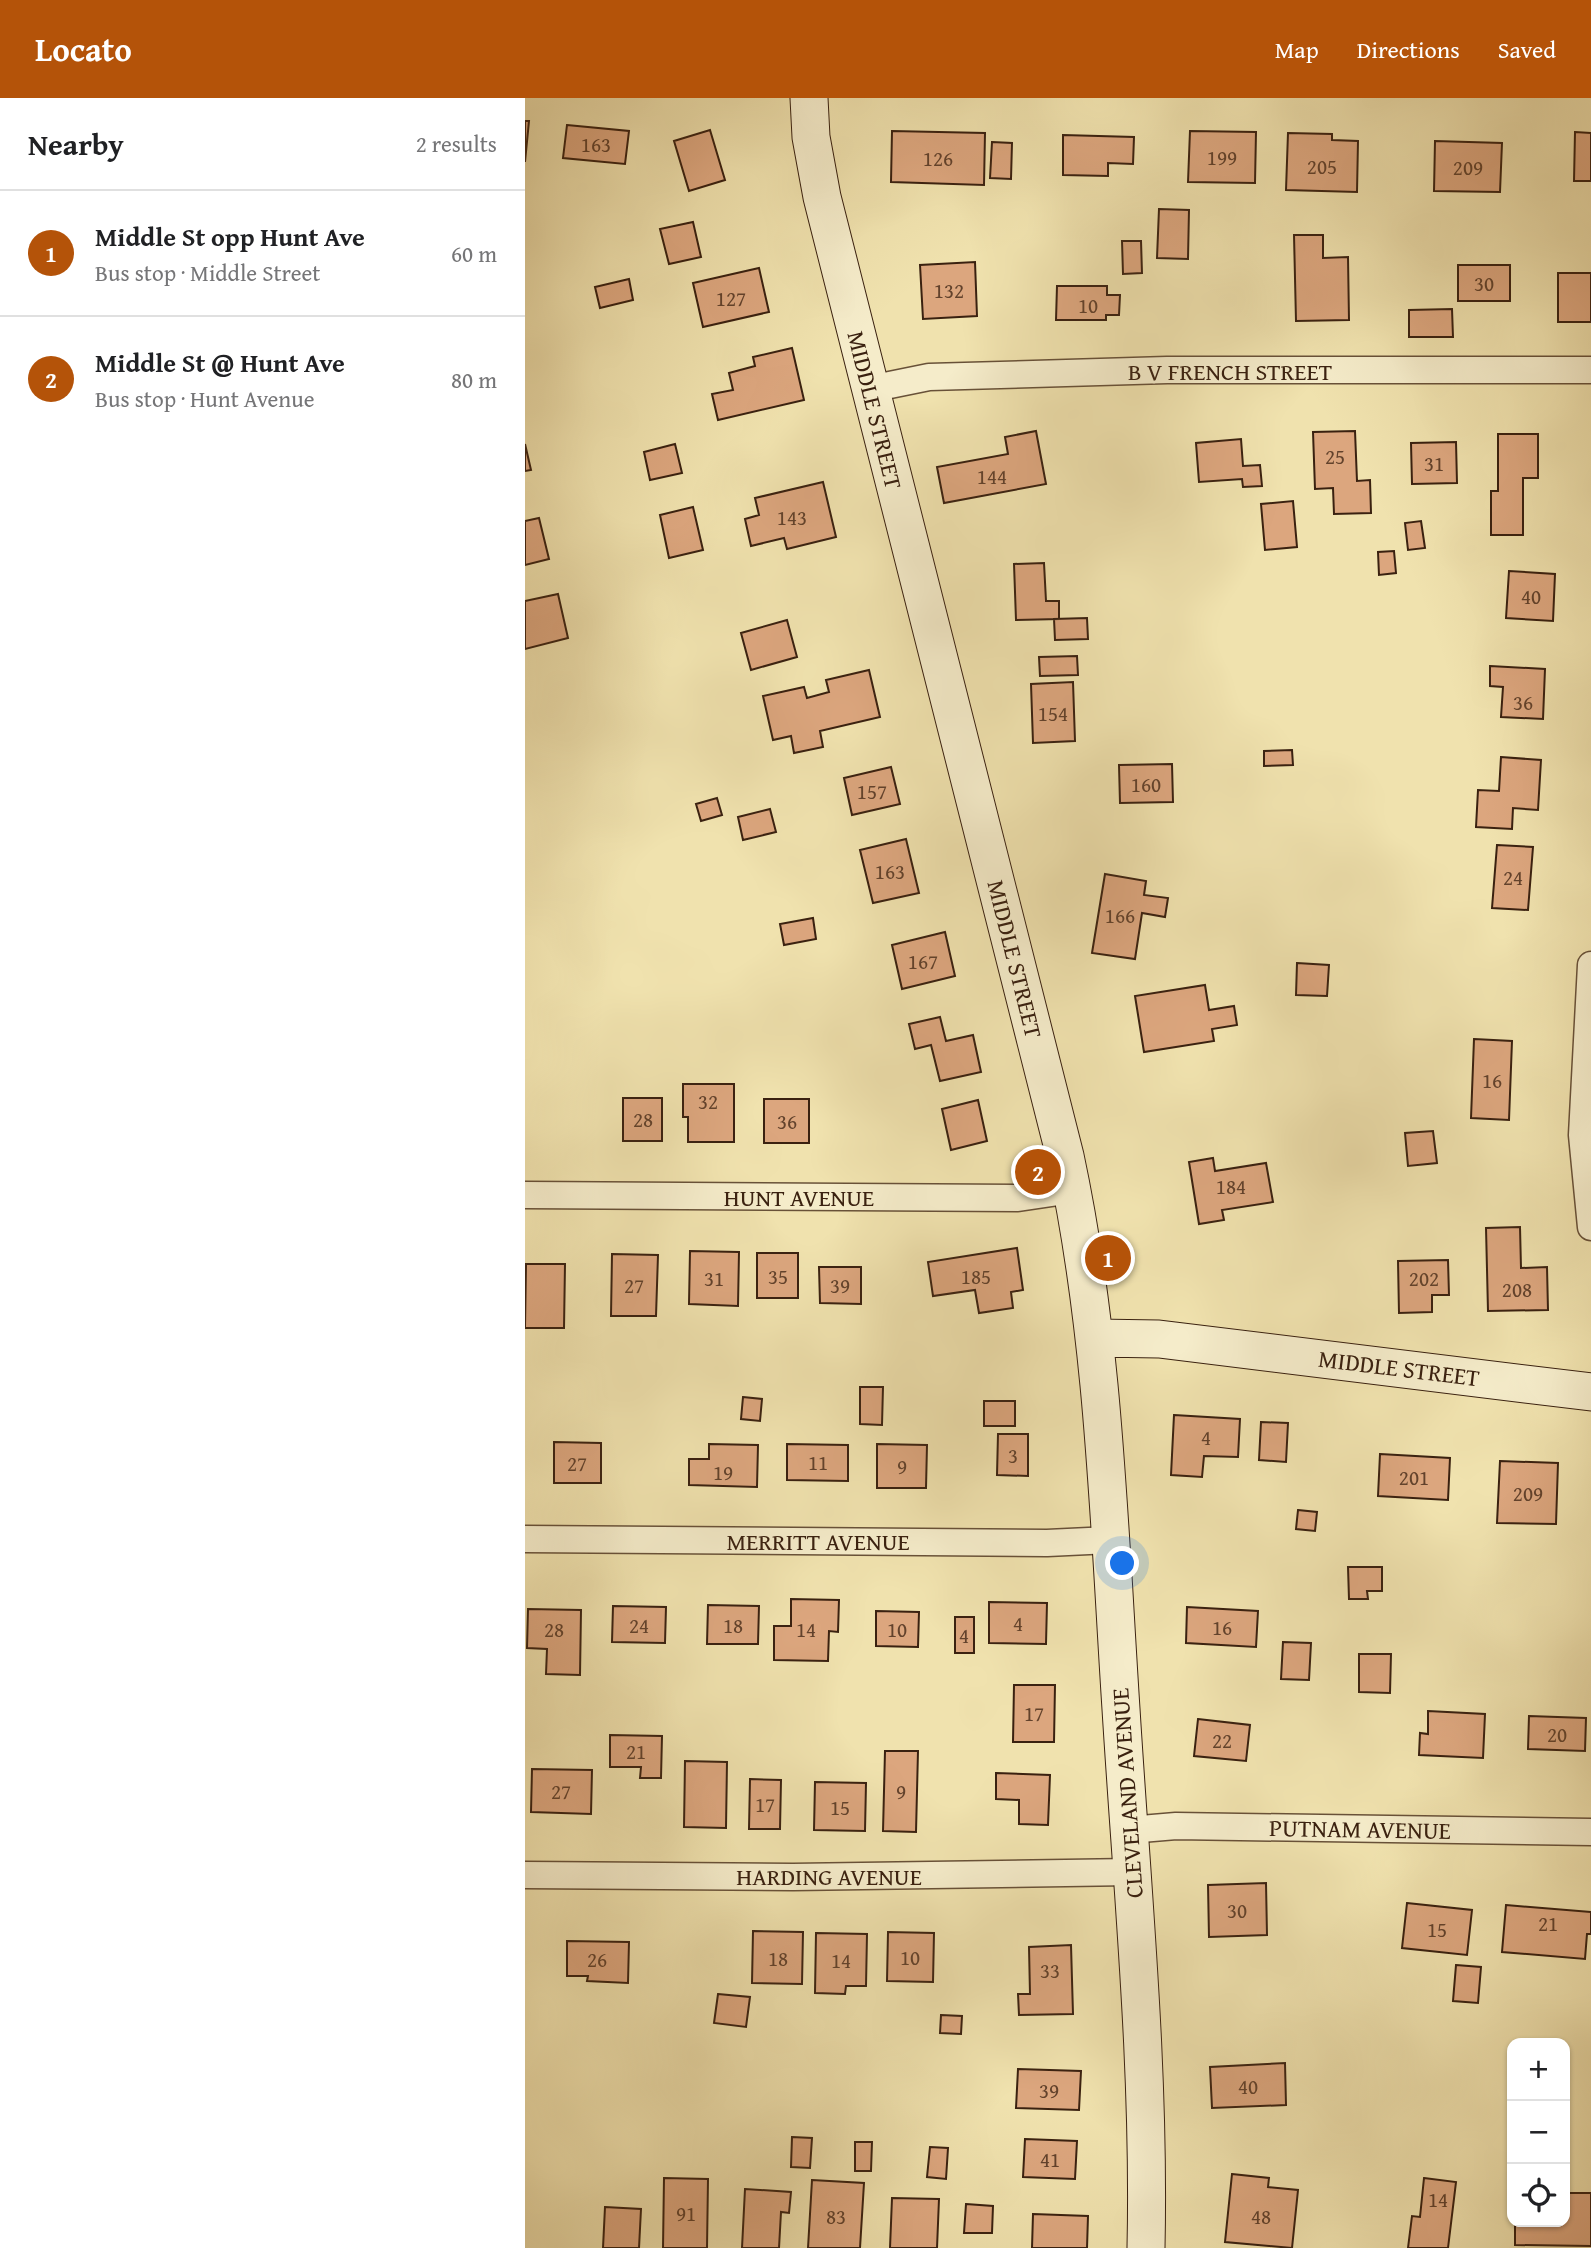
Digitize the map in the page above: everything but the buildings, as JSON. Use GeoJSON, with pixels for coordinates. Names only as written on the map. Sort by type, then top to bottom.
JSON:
{"type":"FeatureCollection","features":[{"type":"Feature","properties":{"kind":"street","name":"MIDDLE STREET"},"geometry":{"type":"LineString","coordinates":[[809,98],[815,164],[1072,1190],[1096,1338],[1159,1339],[1591,1392]]}},
{"type":"Feature","properties":{"kind":"street","name":"B V FRENCH STREET"},"geometry":{"type":"LineString","coordinates":[[870,389],[929,377],[1126,371],[1591,370]]}},
{"type":"Feature","properties":{"kind":"street"},"geometry":{"type":"LineString","coordinates":[[1591,965],[1582,1135],[1591,1227]]}},
{"type":"Feature","properties":{"kind":"street","name":"HUNT AVENUE"},"geometry":{"type":"LineString","coordinates":[[525,1195],[1019,1198],[1072,1190]]}},
{"type":"Feature","properties":{"kind":"street","name":"CLEVELAND AVENUE"},"geometry":{"type":"LineString","coordinates":[[1096,1338],[1132,1872],[1144,2095],[1146,2248]]}},
{"type":"Feature","properties":{"kind":"street","name":"MERRITT AVENUE"},"geometry":{"type":"LineString","coordinates":[[525,1539],[1047,1543],[1110,1540]]}},
{"type":"Feature","properties":{"kind":"street","name":"PUTNAM AVENUE"},"geometry":{"type":"LineString","coordinates":[[1129,1830],[1176,1826],[1591,1832]]}},
{"type":"Feature","properties":{"kind":"street","name":"HARDING AVENUE"},"geometry":{"type":"LineString","coordinates":[[525,1875],[793,1877],[1132,1872]]}},
{"type":"Feature","properties":{"kind":"place","name":"Middle St @ Hunt Ave"},"geometry":{"type":"Point","coordinates":[1038,1172]}},
{"type":"Feature","properties":{"kind":"place","name":"Middle St opp Hunt Ave"},"geometry":{"type":"Point","coordinates":[1108,1258]}}]}
